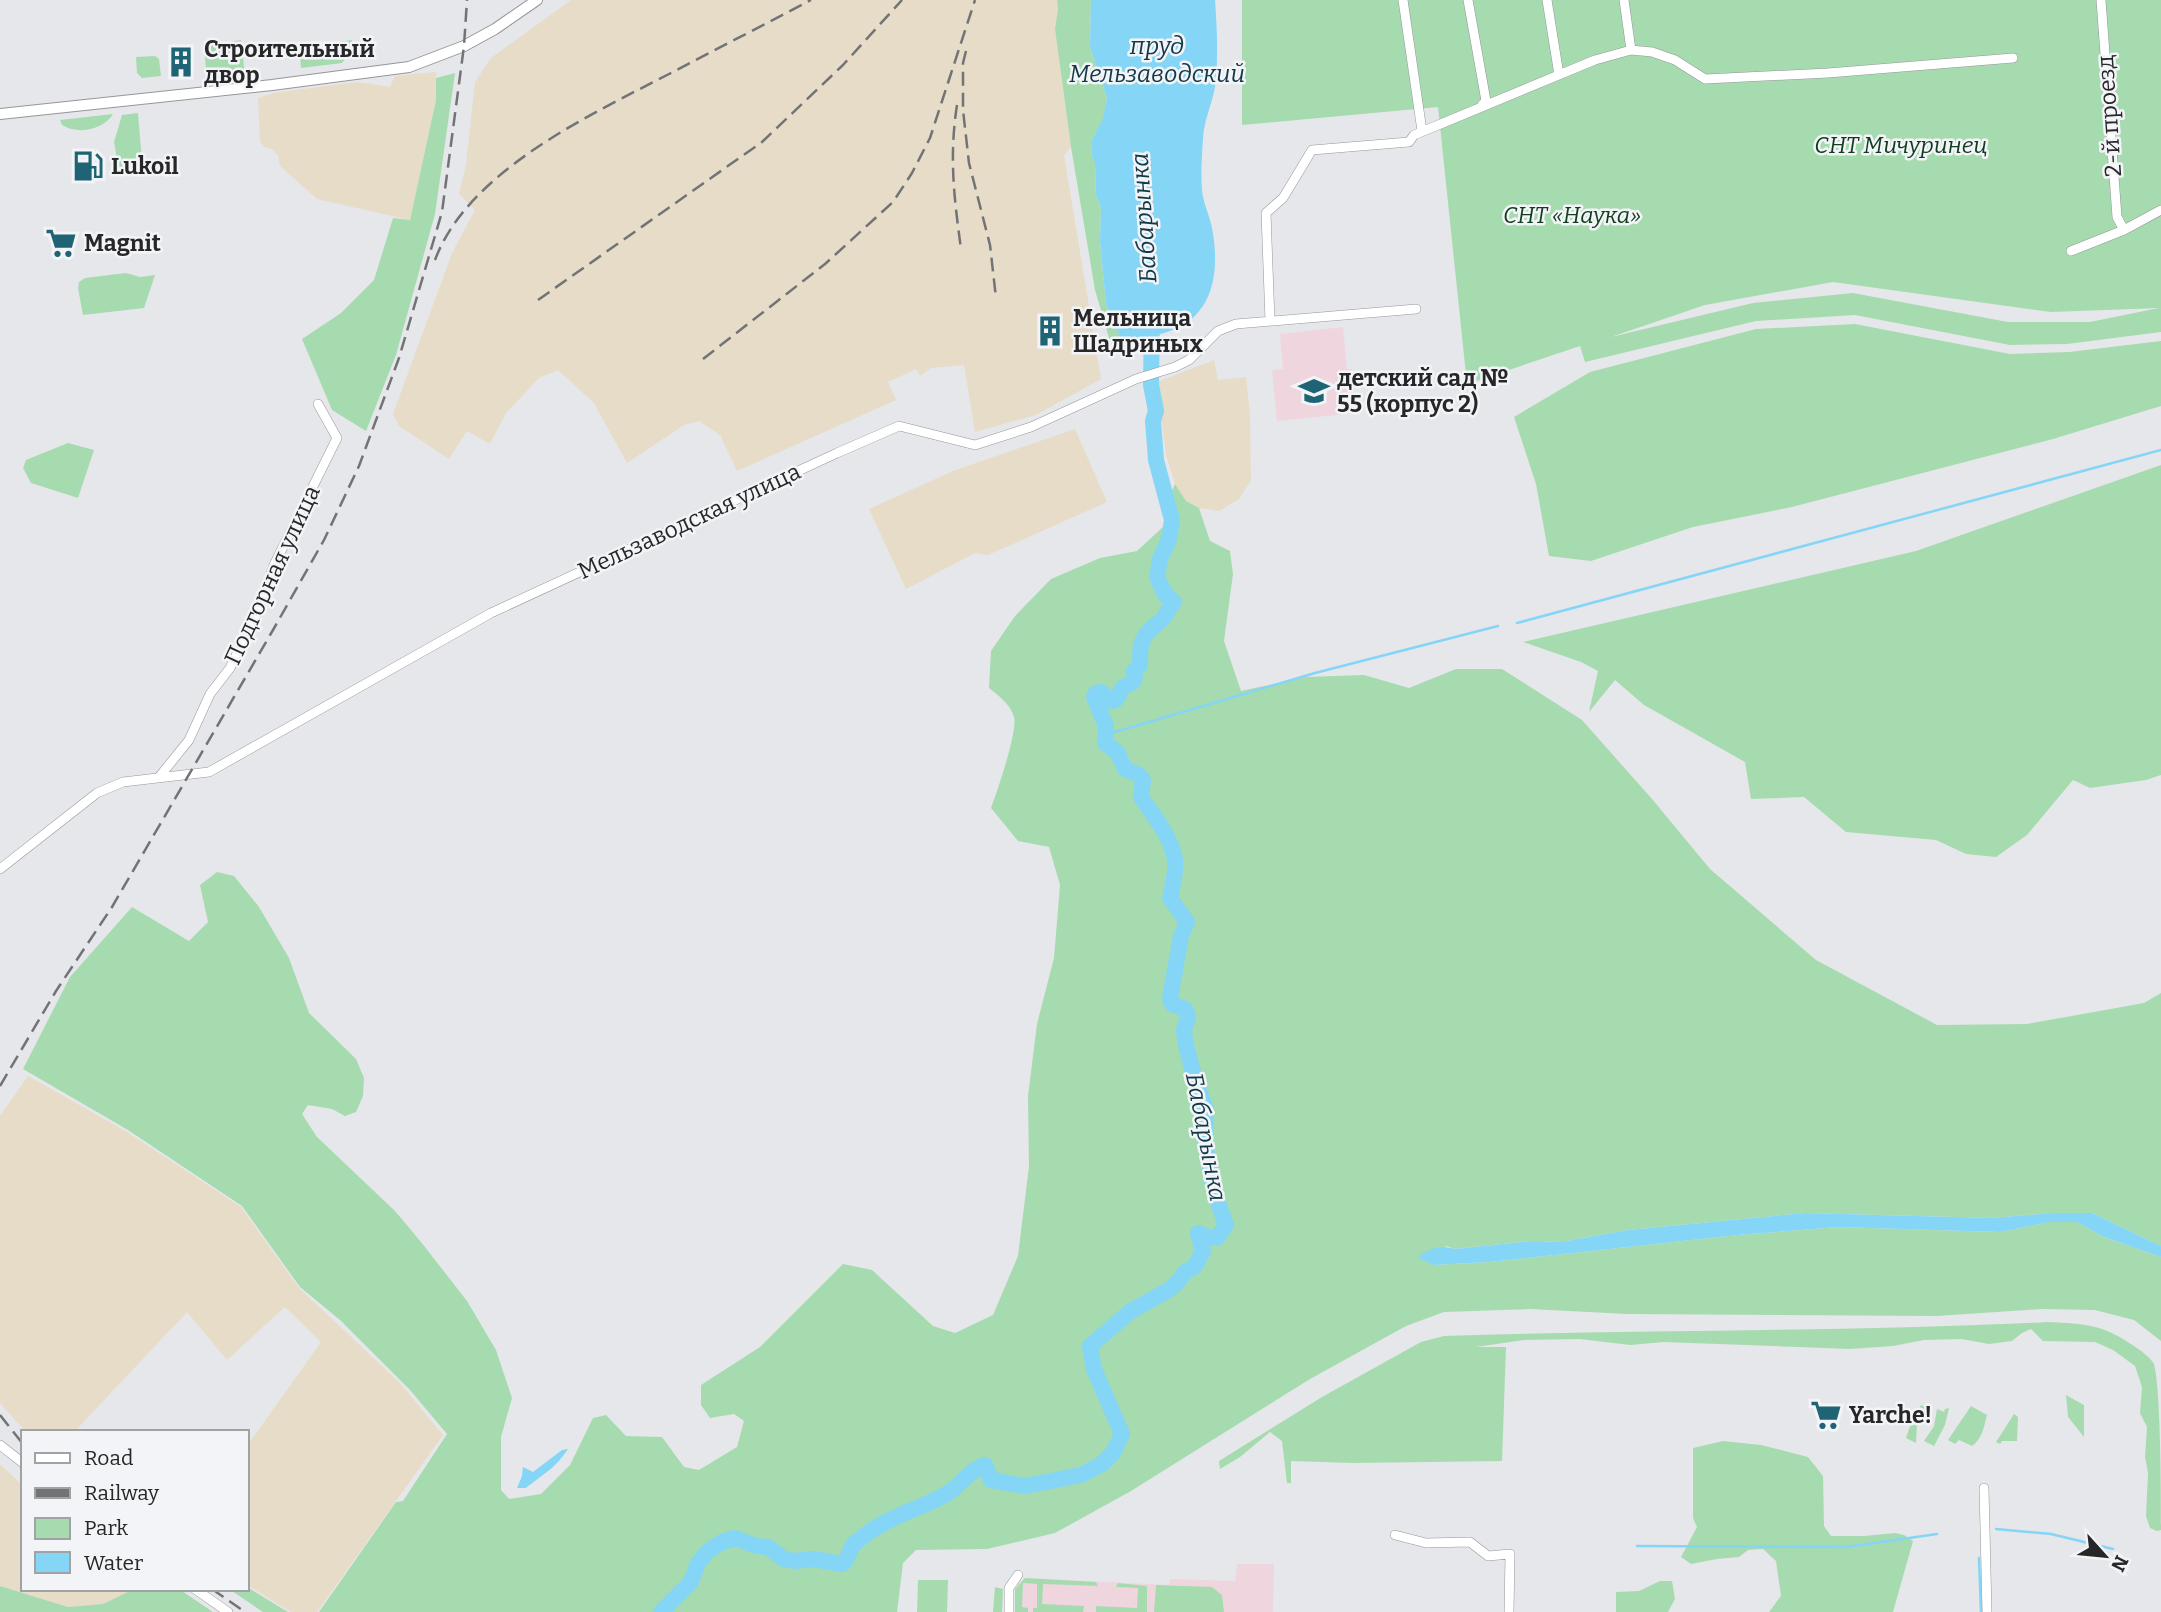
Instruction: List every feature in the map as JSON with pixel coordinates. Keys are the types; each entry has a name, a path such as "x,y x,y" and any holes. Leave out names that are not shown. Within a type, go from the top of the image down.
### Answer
{"street":[{"path":"0,114 272,85 409,67 464,46 495,29 537,0"},
{"path":"1403,0 1422,131"},
{"path":"1468,0 1486,101 1482,105"},
{"path":"1547,0 1559,75"},
{"path":"1624,0 1631,50"},
{"name":"2-й проезд","path":"2101,0 2112,168 2117,217 2124,230"},
{"path":"1270,321 1266,213 1283,198 1312,150 1409,142 1414,135 1482,105 1595,60 1631,50 1652,52 1675,60 1705,79 1828,73 2013,58"},
{"path":"2071,251 2124,230 2161,210"},
{"name":"Мельзаводская улица","path":"0,869 97,793 124,782 209,772 491,612 899,426 975,445 1042,422 1136,379 1189,360 1226,327 1416,309"},
{"name":"Подгорная улица","path":"160,776 190,740 210,694 230,668 258,611 274,565 337,439 318,404"},
{"path":"0,1445 21,1462"},
{"path":"1984,1488 1987,1612"},
{"path":"1395,1535 1426,1543 1470,1542 1488,1556 1510,1553 1509,1612"},
{"path":"1009,1612 1009,1588 1018,1575"},
{"path":"198,1591 228,1612"}],"shaded area":[{"path":"571,0 1057,0 1055,29 1071,147 1064,155 1101,379 1036,415 975,432 964,365 931,368 920,376 916,369 888,382 896,400 737,471 720,435 699,421 684,425 627,463 594,403 558,370 539,378 506,413 490,444 467,431 449,459 399,426 393,414 452,253 475,210 459,194 466,165 475,82 491,58"},
{"path":"436,72 436,100 410,220 317,199 280,166 278,155 272,149 264,147 260,141 258,98 273,93 357,82 390,87 395,76"},
{"path":"1343,327 1347,369 1352,369 1356,413 1277,421 1272,370 1283,369 1280,334"},
{"path":"1214,360 1218,380 1246,377 1250,415 1251,480 1239,499 1219,511 1199,508 1186,501 1175,484 1166,455 1157,382"},
{"path":"1075,429 1107,502 988,555 975,553 906,589 869,509 953,471"},
{"path":"28,1076 127,1132 241,1207 299,1288 400,1383 443,1435 317,1612 291,1612 248,1586 248,1445 321,1342 285,1307 227,1360 187,1312 76,1430 24,1430 0,1403 0,1116"},
{"path":"0,1464 21,1484 21,1591 130,1591 103,1604 68,1607 0,1586"},
{"path":"1237,1564 1274,1564 1273,1612 1015,1612 1015,1589 1025,1578 1169,1585 1170,1579 1235,1581"}],"green space":[{"path":"1057,0 1091,0 1090,47 1107,98 1104,118 1091,142 1095,162 1096,195 1101,208 1100,241 1106,304 1121,340 1132,345 1126,351 1115,351 1095,290 1055,29"},
{"path":"1242,0 2161,0 2161,332 2067,344 2010,345 1855,315 1756,321 1585,362 1580,346 1467,384 1438,107 1242,125","holes":["1833,282 2051,312 2159,308 2090,322 2008,322 1853,293 1753,303 1611,337 1705,305"]},
{"path":"241,40 245,75 207,81 204,46"},
{"path":"352,40 353,48 342,63 301,68 300,54 319,52 320,49 336,47 336,42"},
{"path":"155,56 159,59 161,76 142,78 137,73 136,57"},
{"path":"455,73 435,214 396,355 366,431 332,410 302,339 341,313 374,280 393,218 410,220 436,100 436,78"},
{"path":"138,113 142,161 130,176 128,168 119,170 114,142 122,115"},
{"path":"113,114 103,124 83,130 68,128 62,125 60,120"},
{"path":"126,273 140,277 155,275 144,308 83,315 79,282 85,278"},
{"path":"1855,324 2010,354 2069,352 2161,341 2161,406 2053,439 1792,507 1693,527 1591,561 1549,556 1536,484 1514,417 1590,372 1756,329"},
{"path":"68,443 94,450 78,498 31,483 23,468 26,460"},
{"path":"2161,465 2161,775 2146,780 2090,788 2073,780 2027,835 1996,857 1966,854 1936,840 1846,832 1804,797 1751,799 1745,762 1644,705 1615,680 1589,712 1598,671 1581,662 1523,642 1916,551"},
{"path":"1175,484 1186,501 1199,508 1210,541 1230,551 1233,574 1224,641 1241,691 1306,677 1364,675 1409,688 1456,669 1502,669 1582,720 1710,869 1816,960 1937,1025 2027,1024 2144,1003 2161,993 2161,1246 2092,1213 1992,1218 1805,1213 1628,1230 1561,1242 1532,1241 1455,1249 1446,1246 1434,1265 1489,1262 1838,1227 2000,1232 2050,1222 2077,1222 2104,1237 2161,1257 2161,1341 2134,1320 2095,1310 2042,1309 1937,1316 1627,1314 1530,1309 1444,1312 1406,1326 1310,1379 1131,1491 1055,1533 987,1549 916,1550 903,1563 897,1612 319,1612 396,1502 403,1501 447,1434 410,1390 340,1320 300,1287 242,1206 128,1130 23,1069 70,977 132,907 189,941 208,922 200,885 217,872 234,876 259,907 289,958 309,1013 356,1059 364,1078 363,1096 356,1112 345,1116 332,1109 308,1105 302,1114 317,1137 395,1211 421,1242 467,1301 496,1350 512,1398 501,1437 501,1490 509,1499 541,1494 570,1465 593,1418 606,1415 626,1436 662,1437 684,1467 699,1470 737,1447 744,1421 734,1414 710,1418 701,1405 701,1385 760,1347 843,1264 872,1270 933,1326 955,1333 993,1315 1018,1256 1029,1166 1028,1096 1037,1024 1054,958 1060,885 1049,847 1018,841 991,808 1013,735 1014,717 1004,701 989,688 991,651 1015,616 1051,579 1100,558 1137,551 1164,526 1164,508"},
{"path":"2048,1322 2103,1329 2123,1339 2154,1364 2159,1419 2161,1530 2150,1528 2146,1516 2147,1427 2140,1413 2142,1387 2135,1366 2113,1350 2095,1342 2043,1341 2031,1329 2012,1341 1989,1344 1961,1339 1924,1340 1893,1346 1850,1349 1664,1342 1630,1345 1580,1339 1524,1340 1476,1347 1506,1347 1502,1461 1291,1461 1291,1483 1287,1483 1282,1441 1270,1432 1240,1457 1220,1469 1219,1461 1322,1397 1421,1342 1444,1336"},
{"path":"2066,1395 2084,1405 2084,1437 2068,1417"},
{"path":"1921,1405 1927,1408 1917,1425 1916,1443 1906,1438"},
{"path":"1971,1406 1987,1415 1982,1432 1972,1446 1959,1440 1955,1444 1948,1440"},
{"path":"1949,1408 1945,1425 1934,1446 1924,1441 1934,1426 1937,1409 1944,1412"},
{"path":"2014,1414 2018,1417 2017,1441 2002,1441 2000,1444 1996,1442"},
{"path":"1723,1441 1761,1445 1808,1457 1823,1476 1824,1526 1831,1536 1895,1533 1913,1541 1893,1612 1769,1612 1781,1596 1776,1561 1763,1549 1748,1550 1739,1557 1691,1564 1681,1557 1697,1527 1693,1518 1693,1448"},
{"path":"1025,1578 1096,1582 1098,1586 1043,1584 1042,1604 1084,1606 1083,1612 1033,1612 1033,1608 1037,1608 1037,1584 1023,1583 1022,1607 1028,1608 1028,1612 1015,1612 1015,1589"},
{"path":"918,1580 948,1580 947,1612 917,1612"},
{"path":"1660,1581 1672,1581 1675,1599 1668,1612 1616,1612 1616,1592 1639,1591"},
{"path":"1118,1583 1147,1586 1147,1612 1096,1612 1096,1606 1137,1608 1138,1588 1116,1587"},
{"path":"1156,1585 1212,1587 1222,1595 1224,1612 1154,1612"},
{"path":"0,1586 68,1607 103,1604 130,1591 182,1591 213,1612 0,1612"},
{"path":"995,1587 1003,1589 1002,1612 993,1612"},
{"path":"248,1588 288,1612 263,1612 232,1591 248,1591"}],"water":[{"name":"пруд Мельзаводский","path":"1091,0 1215,0 1216,80 1204,131 1201,176 1214,246 1213,279 1202,308 1191,319 1178,328 1138,343 1125,344 1121,340 1106,304 1100,241 1101,208 1096,195 1091,142 1103,118 1107,98 1090,47"},
{"path":"1805,1213 1992,1218 2092,1213 2161,1246 2161,1257 2104,1237 2077,1222 2050,1222 2000,1232 1838,1227 1489,1262 1434,1265 1418,1258 1440,1247 1455,1249 1532,1241 1561,1242 1628,1230"},
{"path":"568,1449 558,1462 526,1488 517,1488 523,1467 533,1472 562,1450"}],"waterway":[{"name":"Бабарынка","path":"661,1612 691,1582 698,1563 708,1551 722,1542 735,1538 756,1546 768,1547 784,1559 813,1559 842,1564 853,1545 868,1533 942,1497 985,1465 991,1480 1025,1486 1081,1475 1102,1464 1113,1453 1122,1434 1094,1369 1090,1346 1131,1311 1167,1291 1185,1272 1195,1266 1203,1251 1198,1233 1217,1238 1226,1225 1214,1191 1205,1142 1206,1109 1185,1041 1184,1030 1188,1017 1185,1009 1172,1004 1170,998 1181,936 1187,922 1170,898 1175,869 1173,851 1141,797 1143,780 1139,775 1125,769 1117,752 1105,743 1106,726 1094,697 1101,692 1112,701 1116,700 1123,687 1132,683 1135,678 1134,671 1140,665 1142,641 1164,618 1174,602 1165,594 1157,577 1172,520 1156,460 1153,421 1156,411 1151,385 1152,317"},
{"path":"1517,623 2161,450"},
{"path":"1105,735 1315,673 1498,626"},
{"path":"1996,1529 2051,1534 2113,1549"},
{"path":"1637,1546 1846,1547 1937,1534"},
{"path":"1979,1558 1981,1612"}],"railway":[{"path":"0,1086 56,991 112,907 273,630 324,540 359,466 399,358 442,212 464,46 467,0"},
{"path":"435,260 451,228 474,199 535,149 604,108 811,0"},
{"path":"538,300 762,142 843,65 902,0"},
{"path":"703,359 825,264 893,202 930,138 975,0"},
{"path":"966,51 963,63 963,110 969,163 990,245 996,298"},
{"path":"957,105 953,177 961,249"},
{"path":"0,1415 21,1441"},
{"path":"215,1591 245,1612"}],"place":[{"name":"Строительный двор","path":"181,62"},
{"name":"Lukoil","path":"88,166"},
{"name":"Magnit","path":"61,243"},
{"name":"Мельница Шадриных","path":"1050,331"},
{"name":"детский сад № 55 (корпус 2)","path":"1314,391"},
{"name":"Yarche!","path":"1826,1415"}],"park label":[{"name":"СНТ Мичуринец","path":"1901,145"},
{"name":"СНТ «Наука»","path":"1572,215"}]}
